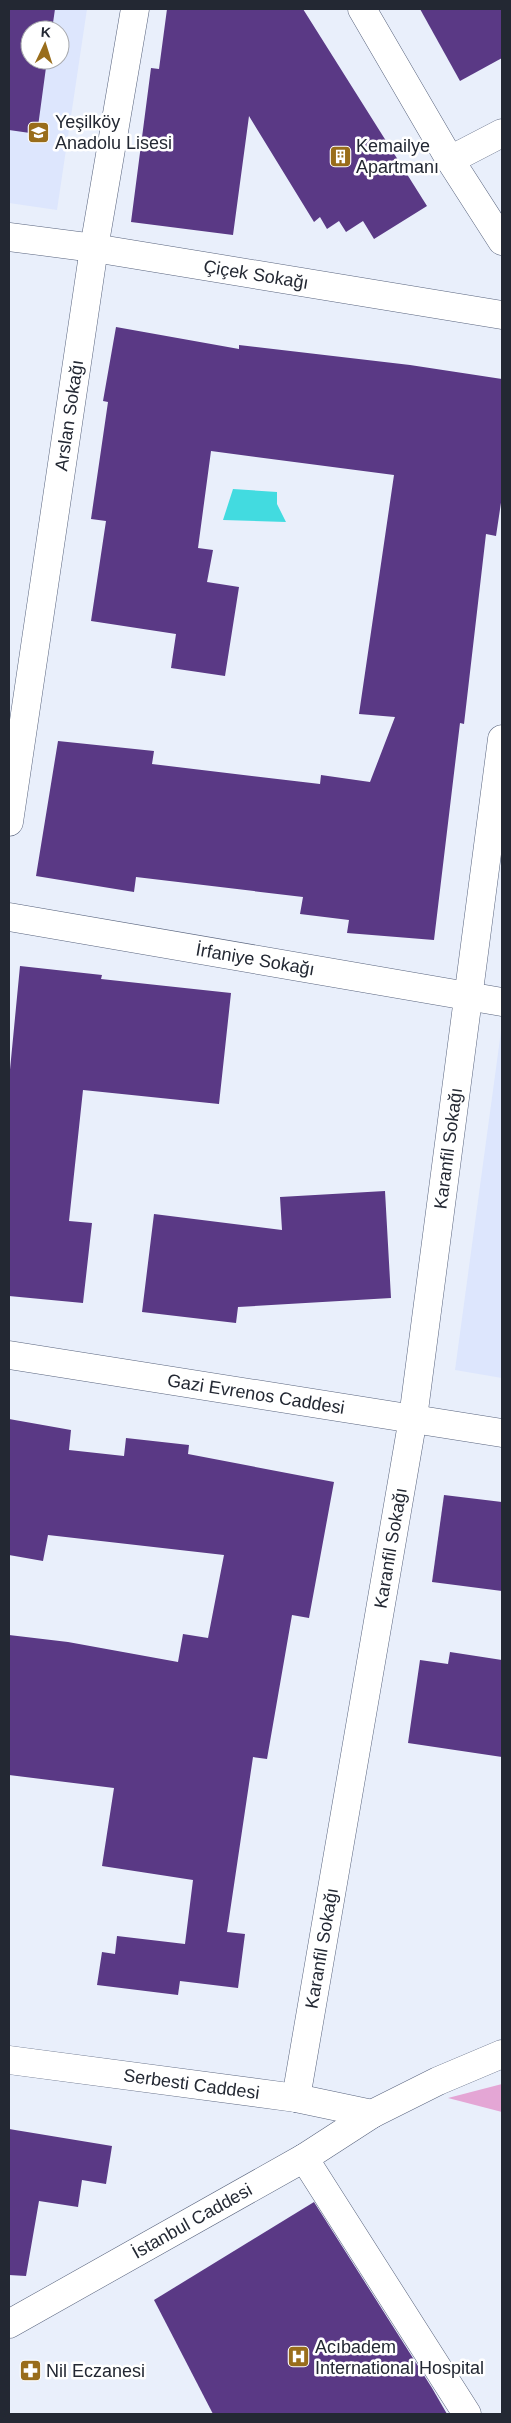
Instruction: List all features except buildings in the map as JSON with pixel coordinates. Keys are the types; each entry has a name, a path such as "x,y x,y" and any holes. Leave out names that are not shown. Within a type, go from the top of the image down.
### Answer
{"street":[{"name":"Arslan Sokağı","path":"9,822 94,248 134,9"},
{"path":"362,9 450,160 502,241"},
{"path":"450,160 502,133"},
{"name":"Çiçek Sokağı","path":"9,237 94,248 502,315"},
{"name":"Karanfil Sokağı","path":"296,2098 413,1418 502,739"},
{"name":"İrfaniye Sokağı","path":"9,917 502,1002"},
{"name":"Gazi Evrenos Caddesi","path":"9,1355 502,1433"},
{"name":"İstanbul Caddesi","path":"9,2324 304,2158 372,2114 438,2081 502,2054"},
{"name":"Serbesti Caddesi","path":"9,2060 296,2098 372,2114"},
{"path":"304,2158 467,2414"}],"shaded area":[{"name":"Yeşilköy Anadolu Lisesi","path":"9,9 87,9 57,210 9,203"},
{"path":"502,1024 502,1378 455,1370"},
{"path":"502,2084 502,2112 448,2098"}],"water":[{"path":"233,489 277,492 277,504 286,522 223,520"}],"place":[{"name":"Yeşilköy Anadolu Lisesi","path":"39,132"},
{"name":"Kemailye Apartmanı","path":"340,156"},
{"name":"Acıbadem International Hospital","path":"299,2357"},
{"name":"Nil Eczanesi","path":"30,2371"}]}
